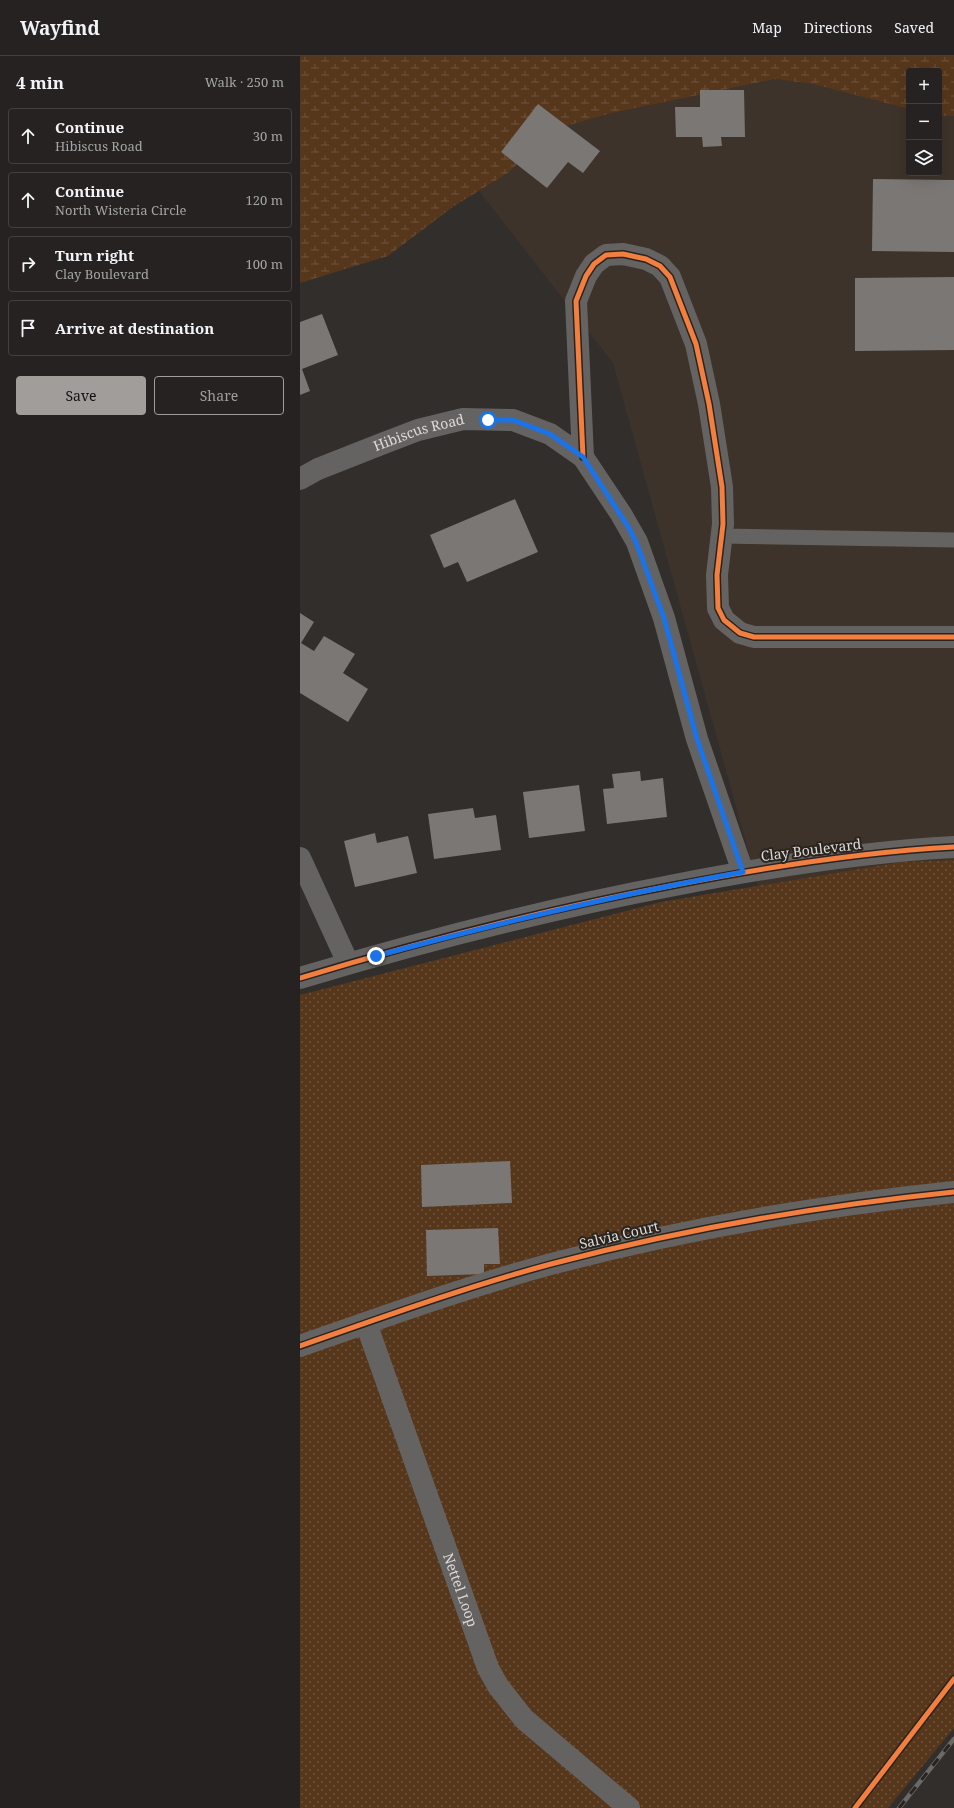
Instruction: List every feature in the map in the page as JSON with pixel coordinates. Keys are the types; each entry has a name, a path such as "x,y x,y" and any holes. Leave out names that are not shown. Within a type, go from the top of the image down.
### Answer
{"street":[{"path":"743,872 697,739 664,618 636,542 617,508 583,457 576,301 586,276 594,264 606,255 623,254 646,259 660,266 670,277 696,344 709,404 722,487 723,524 717,575 718,608 724,620 740,634 754,637 954,637"},
{"name":"Hibiscus Road","path":"300,479 318,469 418,430 463,419 513,420 550,434 583,457"},
{"name":"Clay Boulevard","path":"300,978 348,963 476,929 620,895 814,860 954,847"},
{"path":"300,858 348,963"},
{"name":"Salvia Court","path":"300,1346 469,1289 543,1267 640,1242 715,1226 798,1211 954,1192"},
{"name":"Nettel Loop","path":"366,1323 488,1668 498,1686 524,1719 629,1808"}],"lane":[{"path":"721,536 954,540"}],"shaded area":[{"path":"775,79 813,84 906,108 906,176 942,176 942,116 954,116 954,860 901,862 758,886 613,363 479,191 508,173 552,130 612,113"}],"green space":[{"path":"300,56 954,56 954,116 942,116 942,68 906,68 906,108 813,84 775,79 612,113 552,130 508,173 454,206 388,256 300,283"},
{"path":"954,860 954,1728 888,1808 300,1808 300,995 661,902 901,862"}],"building":[{"path":"700,90 744,90 745,137 721,137 722,146 703,147 702,137 676,137 675,107 700,107"},
{"path":"538,104 600,151 583,173 568,162 547,188 501,152"},
{"path":"873,179 954,180 954,252 872,251"},
{"path":"954,277 954,350 855,351 855,278"},
{"path":"322,314 338,355 302,369 310,391 300,395 300,322"},
{"path":"515,499 538,552 467,582 458,562 444,568 430,535"},
{"path":"300,613 314,622 301,643 314,651 324,636 355,654 343,673 368,689 348,722 300,693"},
{"path":"640,771 641,781 663,778 667,817 607,824 603,789 614,788 612,774"},
{"path":"579,785 585,831 529,838 523,792"},
{"path":"473,808 475,818 496,815 501,850 434,859 428,814"},
{"path":"375,833 377,843 408,836 417,873 355,887 344,841"},
{"path":"510,1161 512,1203 422,1207 421,1165"},
{"path":"498,1228 500,1264 484,1264 484,1274 427,1276 426,1230"}],"railway":[{"path":"899,1808 954,1739"}],"cycle path":[{"path":"583,457 576,301 586,276 594,264 606,255 623,254 646,259 660,266 670,277 696,344 709,404 722,487 723,524 717,575 718,608 724,620 740,633 754,637 954,637"},
{"path":"300,978 439,939 533,915 627,894 710,878 814,861 849,856 954,847"},
{"path":"300,1346 488,1282 601,1251 751,1220 852,1204 954,1192"},
{"path":"855,1808 954,1679"}],"route":[{"path":"376,956 476,929 620,895 743,872 697,739 664,618 636,542 629,528 594,471 583,457 550,434 513,420 488,420"}]}
